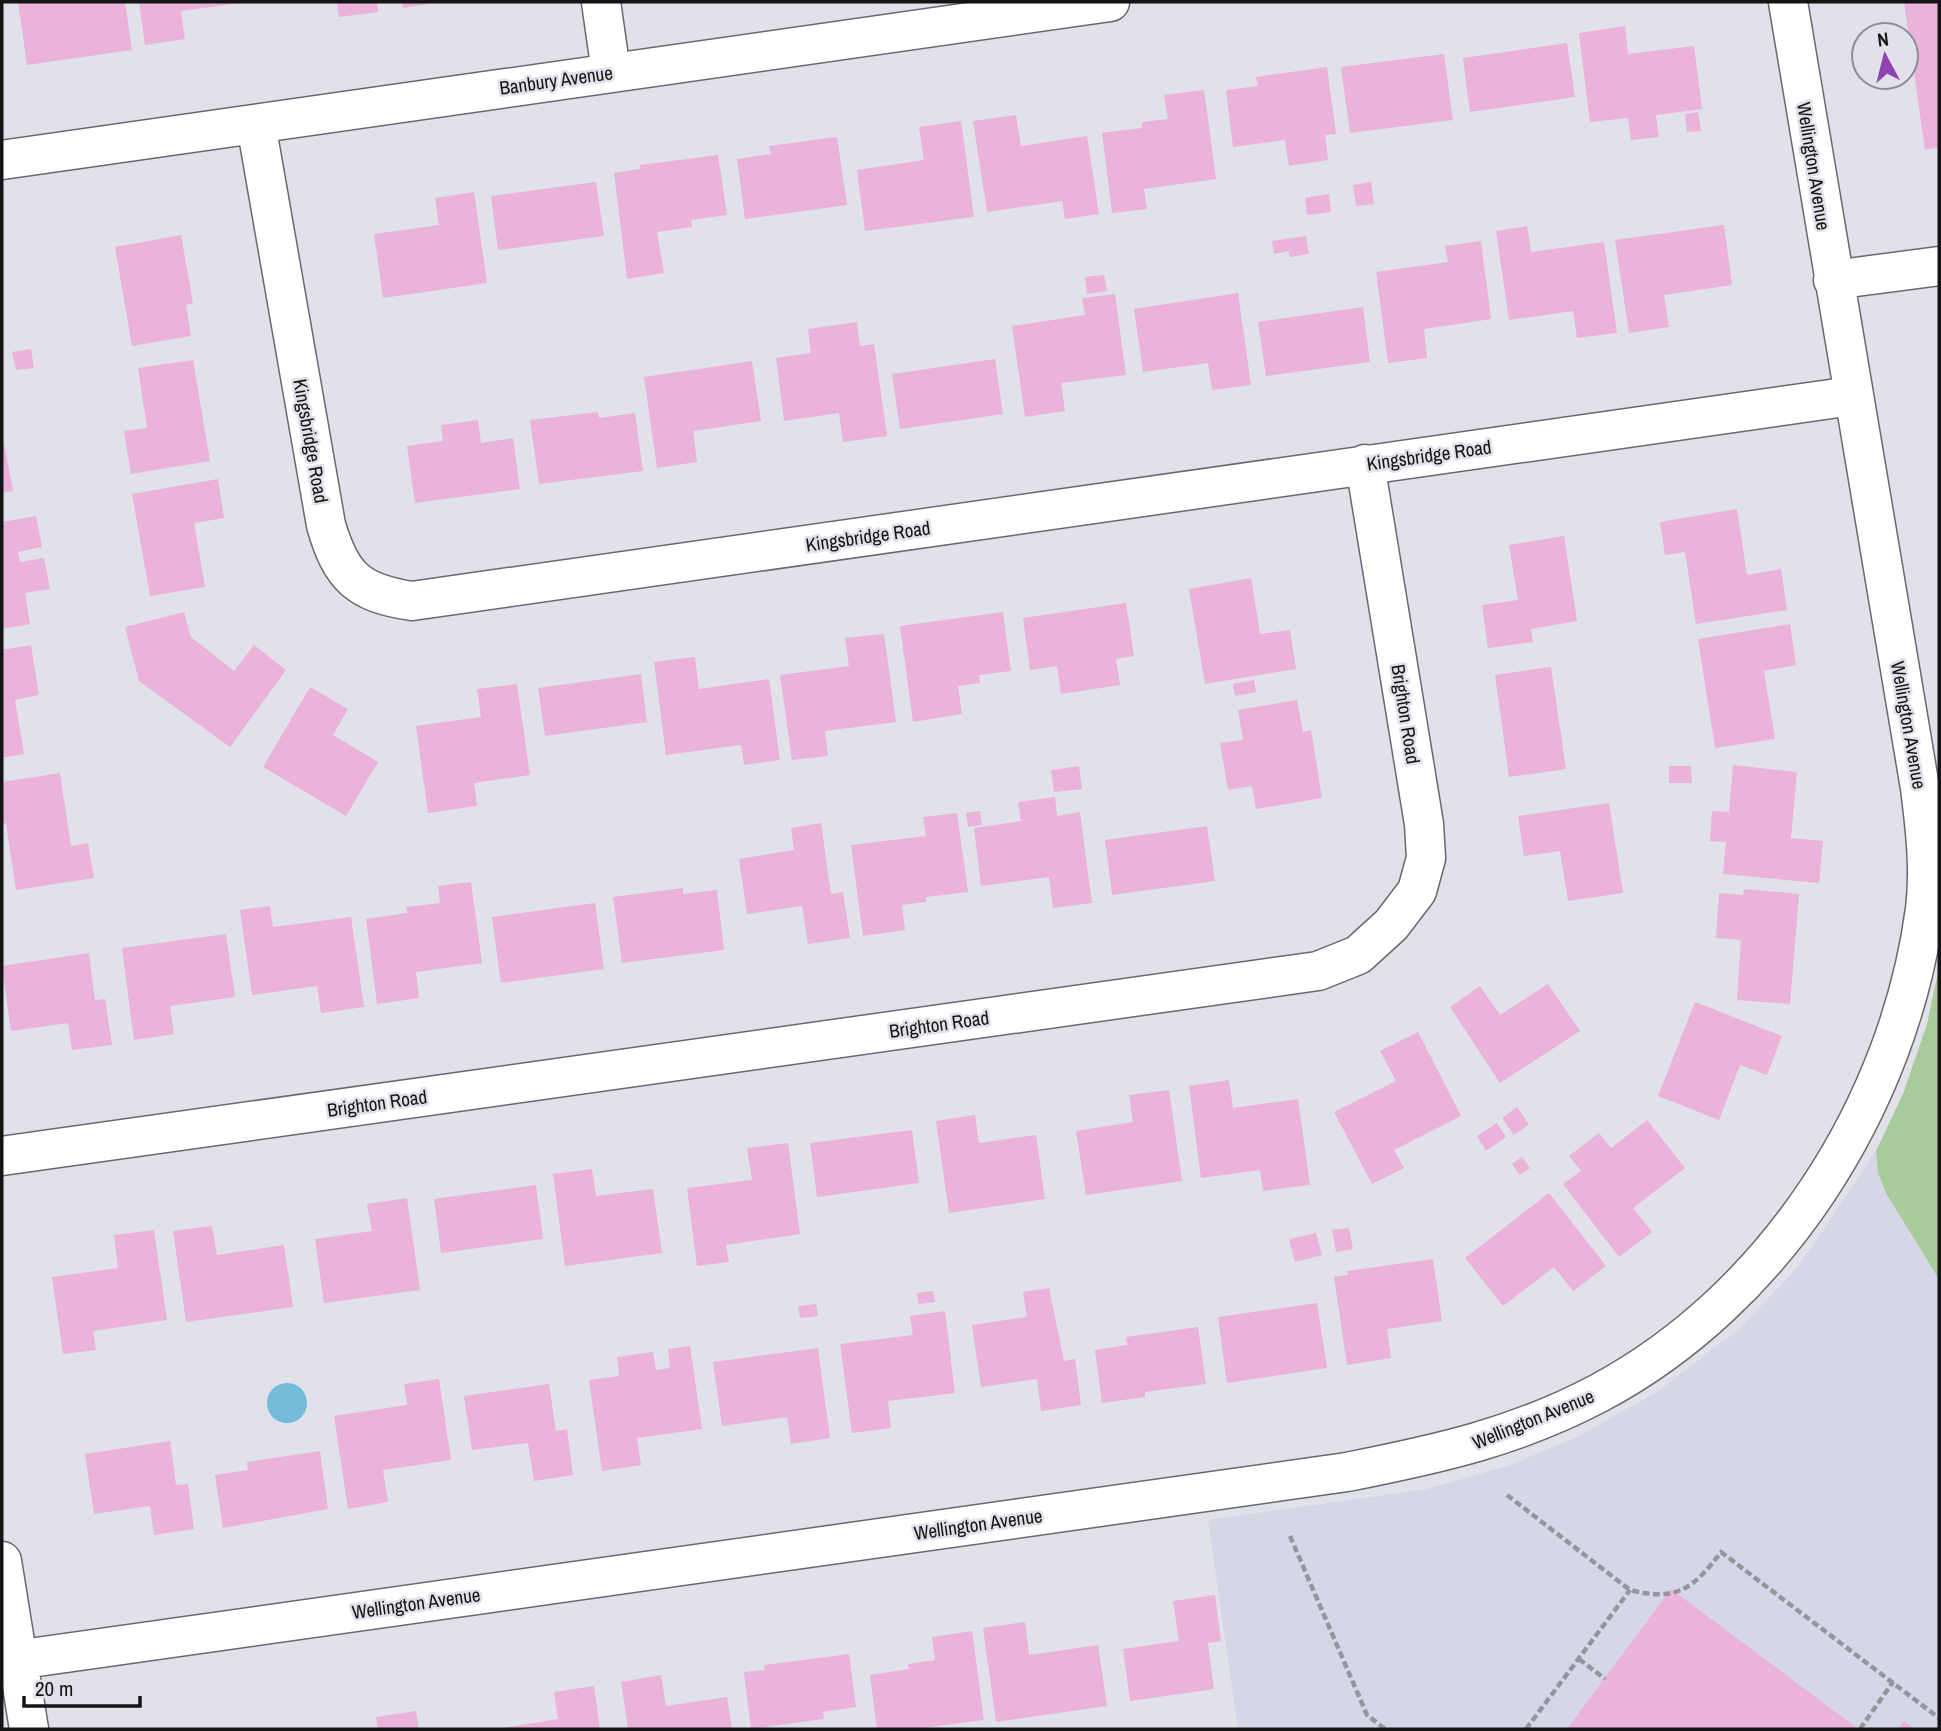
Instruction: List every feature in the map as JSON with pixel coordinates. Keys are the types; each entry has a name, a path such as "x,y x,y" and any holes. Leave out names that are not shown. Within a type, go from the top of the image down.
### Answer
{"street":[{"path":"601,2 611,72"},
{"name":"Banbury Avenue","path":"2,160 1110,2"},
{"name":"Wellington Avenue","path":"9,1661 1347,1472 1450,1452 1532,1424 1610,1386 1664,1352 1721,1306 1770,1255 1817,1193 1881,1070 1907,998 1925,908 1930,788 1852,396 1788,2"},
{"name":"Kingsbridge Road","path":"256,124 326,525 336,559 355,580 377,596 412,601 1852,396"},
{"path":"1833,280 1939,265"},
{"name":"Brighton Road","path":"2,1156 1318,971 1358,955 1391,925 1417,891 1426,858 1424,824 1365,464"},
{"path":"2,1561 9,1661 29,1729"}],"path":[{"path":"1507,1495 1630,1590 1653,1596 1685,1591 1702,1577 1721,1552 1939,1718"},
{"path":"1290,1536 1367,1715 1385,1729"},
{"path":"1526,1729 1630,1590"},
{"path":"1579,1659 1605,1679"},
{"path":"1860,1729 1892,1682"}],"shaded area":[{"path":"1876,1151 1878,1173 1887,1195 1939,1279 1939,1729 1238,1729 1208,1520 1427,1489 1508,1466 1575,1438 1657,1392 1739,1329 1798,1267"}],"green space":[{"path":"1939,968 1939,1279 1887,1195 1878,1173 1876,1151 1903,1094 1927,1024"}],"water":[{"path":"287,1383 295,1384 301,1389 306,1395 306,1411 301,1417 295,1422 287,1423 279,1422 273,1417 268,1411 267,1403 268,1395 273,1389 279,1384"}],"building":[{"path":"18,2 125,2 132,50 27,65"},
{"path":"139,2 241,3 181,11 185,39 145,45"},
{"path":"337,2 377,2 378,12 339,17"},
{"path":"402,2 434,2 434,3 403,8"},
{"path":"1904,2 1939,2 1939,147 1925,150 1917,91 1920,91 1920,21 1907,21"},
{"path":"1625,26 1628,54 1694,46 1702,109 1656,115 1659,137 1631,140 1628,118 1590,122 1579,33"},
{"path":"1567,43 1575,97 1470,112 1463,58"},
{"path":"1444,54 1453,120 1350,133 1341,67"},
{"path":"1327,67 1336,134 1325,135 1328,160 1289,166 1285,140 1233,147 1226,90 1258,86 1256,77"},
{"path":"1204,90 1216,179 1144,189 1147,209 1112,213 1102,133 1142,128 1142,122 1168,119 1164,95"},
{"path":"1698,112 1701,131 1687,132 1685,114"},
{"path":"1016,115 1021,146 1087,136 1099,214 1065,219 1062,201 987,212 973,121"},
{"path":"961,121 974,217 865,231 857,170 924,160 919,127"},
{"path":"837,137 847,205 745,219 737,159 771,154 769,146"},
{"path":"718,155 727,215 691,220 692,227 657,232 664,273 627,279 614,173 640,169 640,165"},
{"path":"596,182 604,236 498,250 491,196"},
{"path":"1371,182 1374,204 1356,206 1353,185"},
{"path":"474,192 487,283 383,298 374,234 439,225 435,198"},
{"path":"1329,194 1331,212 1307,215 1305,198"},
{"path":"1724,225 1732,285 1664,295 1669,327 1629,333 1615,240"},
{"path":"1527,226 1531,252 1604,242 1617,333 1577,338 1573,311 1509,320 1496,231"},
{"path":"181,235 193,303 186,305 191,336 132,346 115,247"},
{"path":"1306,236 1309,254 1290,257 1288,251 1274,254 1272,241"},
{"path":"1481,241 1491,319 1424,329 1427,358 1388,363 1376,272 1448,262 1445,246"},
{"path":"1104,275 1107,291 1087,294 1085,277"},
{"path":"1238,293 1251,385 1212,390 1208,363 1143,372 1134,309"},
{"path":"1115,294 1126,375 1061,383 1065,411 1025,417 1012,326 1085,315 1082,298"},
{"path":"1363,307 1370,362 1266,376 1258,322"},
{"path":"857,322 860,346 874,344 887,436 843,442 839,413 784,421 776,358 811,353 808,329"},
{"path":"31,349 34,368 16,370 12,352"},
{"path":"995,359 1003,414 900,429 892,374"},
{"path":"193,360 210,461 131,474 124,431 147,428 138,368"},
{"path":"752,361 761,421 693,431 697,462 657,468 644,377"},
{"path":"598,412 599,418 635,413 643,471 539,484 530,420"},
{"path":"478,420 481,443 513,438 520,489 415,503 407,446 443,441 441,425"},
{"path":"2,433 13,491 2,493"},
{"path":"218,479 224,518 194,523 205,587 150,596 132,494"},
{"path":"1737,509 1747,575 1781,569 1787,610 1696,624 1685,552 1665,555 1660,522"},
{"path":"36,516 42,547 18,552 20,562 44,558 50,589 25,593 30,624 2,629 2,522"},
{"path":"1564,536 1577,621 1531,629 1533,642 1488,648 1482,605 1518,600 1509,545"},
{"path":"1251,578 1260,634 1290,630 1296,669 1205,684 1189,589"},
{"path":"1126,603 1134,656 1116,659 1120,685 1061,694 1057,666 1030,670 1023,618"},
{"path":"184,612 191,637 234,671 254,645 286,670 230,747 139,681 125,627"},
{"path":"1003,612 1011,671 979,675 980,683 958,686 962,714 913,722 900,626"},
{"path":"1790,624 1796,665 1764,671 1775,739 1715,748 1698,639"},
{"path":"884,634 896,722 825,731 828,756 792,760 780,675 849,666 845,638"},
{"path":"31,645 39,695 15,700 24,754 2,758 2,650"},
{"path":"695,657 699,689 769,679 780,760 744,765 741,745 666,755 654,662"},
{"path":"1551,667 1566,769 1509,777 1495,675"},
{"path":"641,674 647,722 545,736 538,688"},
{"path":"1254,680 1256,692 1235,696 1233,684"},
{"path":"517,684 530,775 474,783 477,806 428,813 416,726 481,717 477,689"},
{"path":"310,687 348,709 333,735 378,762 346,816 263,767"},
{"path":"1297,700 1303,732 1311,730 1322,798 1256,809 1252,786 1228,790 1220,743 1243,740 1238,710"},
{"path":"1733,765 1797,772 1791,838 1823,841 1819,883 1723,874 1726,842 1710,841 1712,811 1729,812"},
{"path":"1079,766 1082,789 1054,792 1051,770"},
{"path":"1669,766 1691,766 1692,783 1669,783"},
{"path":"60,773 71,846 88,843 94,878 16,890 6,823 2,824 2,782"},
{"path":"1055,797 1057,816 1080,812 1092,903 1053,908 1049,877 981,886 974,828 1021,821 1018,802"},
{"path":"1609,803 1623,893 1568,901 1560,851 1524,856 1518,816"},
{"path":"980,811 982,825 968,827 966,813"},
{"path":"957,813 968,892 926,897 926,902 902,905 905,930 863,936 851,845 926,836 923,817"},
{"path":"821,823 831,894 843,892 850,938 808,944 802,906 747,914 739,859 794,850 791,828"},
{"path":"1207,826 1215,881 1112,895 1105,840"},
{"path":"471,882 482,963 416,972 419,998 377,1004 366,919 407,913 406,907 440,903 438,886"},
{"path":"683,888 683,894 717,890 724,950 622,963 613,897"},
{"path":"1744,889 1799,894 1790,1004 1737,1000 1741,940 1716,938 1719,893 1743,895"},
{"path":"595,903 604,969 501,983 492,917"},
{"path":"270,906 273,927 351,917 364,1007 321,1013 317,986 252,995 240,910"},
{"path":"226,934 235,997 170,1006 174,1034 134,1040 122,948"},
{"path":"89,953 95,1000 105,999 112,1045 72,1050 68,1023 11,1031 2,966"},
{"path":"1548,984 1580,1031 1500,1083 1450,1007 1480,986 1500,1015"},
{"path":"1695,1002 1782,1036 1767,1075 1740,1065 1719,1120 1658,1096"},
{"path":"1418,1032 1461,1116 1394,1150 1404,1168 1372,1184 1334,1112 1396,1081 1380,1051"},
{"path":"1229,1080 1233,1108 1298,1099 1310,1185 1263,1191 1260,1170 1201,1178 1189,1086"},
{"path":"1169,1090 1182,1181 1086,1195 1076,1131 1133,1122 1129,1095"},
{"path":"1517,1107 1529,1124 1514,1135 1502,1118"},
{"path":"975,1115 979,1143 1036,1135 1045,1199 949,1213 936,1121"},
{"path":"1647,1120 1685,1168 1633,1208 1652,1232 1619,1257 1563,1184 1581,1171 1569,1156 1599,1133 1611,1148"},
{"path":"1497,1123 1506,1137 1486,1151 1477,1136"},
{"path":"912,1130 919,1183 817,1197 810,1143"},
{"path":"788,1143 800,1234 726,1245 729,1262 697,1266 687,1188 752,1180 747,1148"},
{"path":"1522,1157 1530,1168 1520,1175 1512,1164"},
{"path":"592,1169 596,1196 653,1189 662,1253 565,1266 553,1174"},
{"path":"536,1185 543,1239 441,1253 434,1199"},
{"path":"1549,1193 1606,1266 1573,1291 1554,1267 1503,1306 1465,1258"},
{"path":"407,1198 420,1290 324,1303 315,1239 372,1231 367,1204"},
{"path":"212,1226 217,1255 284,1245 293,1307 186,1322 173,1231"},
{"path":"1349,1228 1353,1249 1336,1252 1332,1230"},
{"path":"154,1230 167,1320 93,1331 96,1350 63,1354 52,1277 118,1268 114,1235"},
{"path":"1316,1233 1322,1255 1295,1262 1289,1239"},
{"path":"1433,1259 1442,1321 1387,1329 1391,1358 1347,1365 1334,1277 1348,1275 1347,1271"},
{"path":"1049,1288 1064,1361 1075,1359 1081,1405 1041,1411 1037,1379 981,1387 972,1325 1027,1317 1023,1292"},
{"path":"933,1291 935,1302 919,1304 917,1293"},
{"path":"1317,1303 1327,1368 1227,1383 1218,1317"},
{"path":"816,1304 818,1316 800,1318 798,1306"},
{"path":"945,1311 955,1393 888,1401 891,1428 852,1433 840,1344 913,1335 910,1316"},
{"path":"1198,1327 1206,1384 1145,1392 1145,1397 1102,1403 1095,1350 1127,1345 1126,1337"},
{"path":"690,1346 702,1429 637,1438 641,1465 602,1471 589,1380 619,1376 617,1357 653,1352 656,1370 670,1368 668,1349"},
{"path":"818,1348 830,1438 791,1444 787,1417 722,1426 713,1362"},
{"path":"439,1379 451,1460 383,1470 388,1502 348,1509 334,1416 407,1405 404,1384"},
{"path":"549,1384 556,1431 567,1429 573,1475 534,1481 528,1443 472,1450 464,1396"},
{"path":"170,1441 176,1485 188,1484 194,1529 154,1535 150,1506 94,1514 85,1454"},
{"path":"320,1451 328,1509 223,1528 215,1475 248,1470 247,1462"},
{"path":"1671,1589 1858,1729 1567,1729"},
{"path":"1215,1595 1221,1641 1208,1643 1214,1689 1130,1701 1123,1649 1179,1641 1173,1601"},
{"path":"1025,1622 1029,1655 1098,1645 1107,1706 996,1722 983,1628"},
{"path":"972,1631 984,1720 915,1729 877,1729 870,1675 909,1669 908,1664 935,1660 932,1637"},
{"path":"849,1654 856,1707 823,1712 824,1719 751,1729 744,1672 765,1670 764,1665"},
{"path":"661,1675 666,1706 727,1697 732,1729 628,1729 621,1682"},
{"path":"594,1686 600,1729 498,1729 558,1719 554,1692"},
{"path":"416,1711 419,1729 378,1729 376,1717"},
{"path":"1904,1721 1914,1729 1898,1729"}]}
